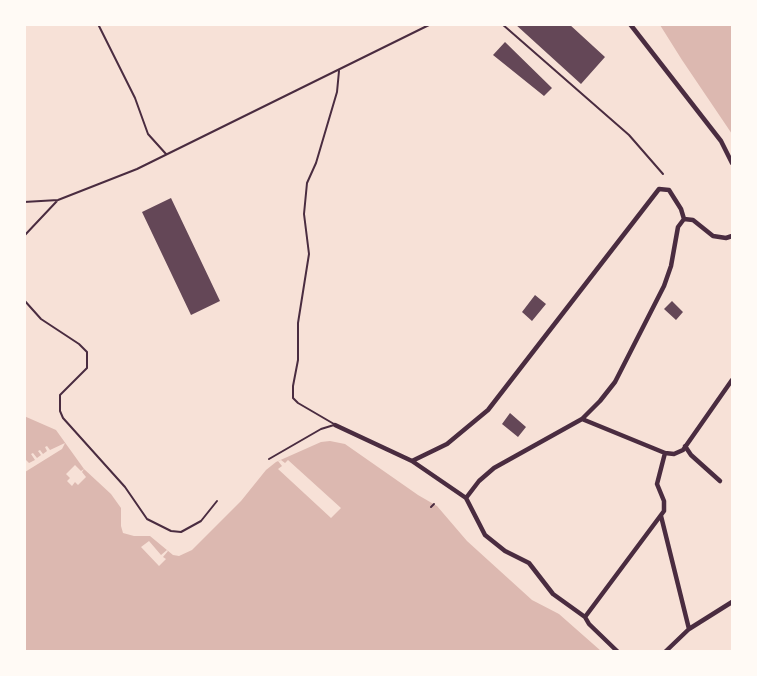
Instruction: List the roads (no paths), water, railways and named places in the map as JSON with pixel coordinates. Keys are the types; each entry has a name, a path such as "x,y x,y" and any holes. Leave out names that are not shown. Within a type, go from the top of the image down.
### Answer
{"street":[{"path":"630,24 721,141 733,163"},
{"path":"412,461 447,444 488,410 659,189 669,190 684,219"},
{"path":"684,219 693,220 713,236 733,236"},
{"path":"466,498 494,468 582,419 615,382 664,286 678,227 684,219"},
{"path":"582,419 665,453 679,453 733,380"},
{"path":"335,425 412,461 466,498 485,535 505,551 529,563 553,594 585,617 618,652"},
{"path":"685,446 691,455 720,481"},
{"path":"585,617 661,515 664,501 657,484 665,453"},
{"path":"661,515 689,629"},
{"path":"665,652 689,629 733,602"}],"lane":[{"path":"98,24 135,98 148,134 166,155"},
{"path":"24,202 58,200 137,169 431,24"},
{"path":"502,24 629,135 663,174"},
{"path":"335,425 298,403 293,398 293,386 298,360 298,323 309,254 304,214 307,183 316,163 337,92 339,70"},
{"path":"24,236 58,200"},
{"path":"24,300 41,319 79,344 86,352 87,368 60,395 60,411 63,418 125,487 147,519 171,531 181,532 201,521 217,501"},
{"path":"269,459 321,429 335,425"}]}
